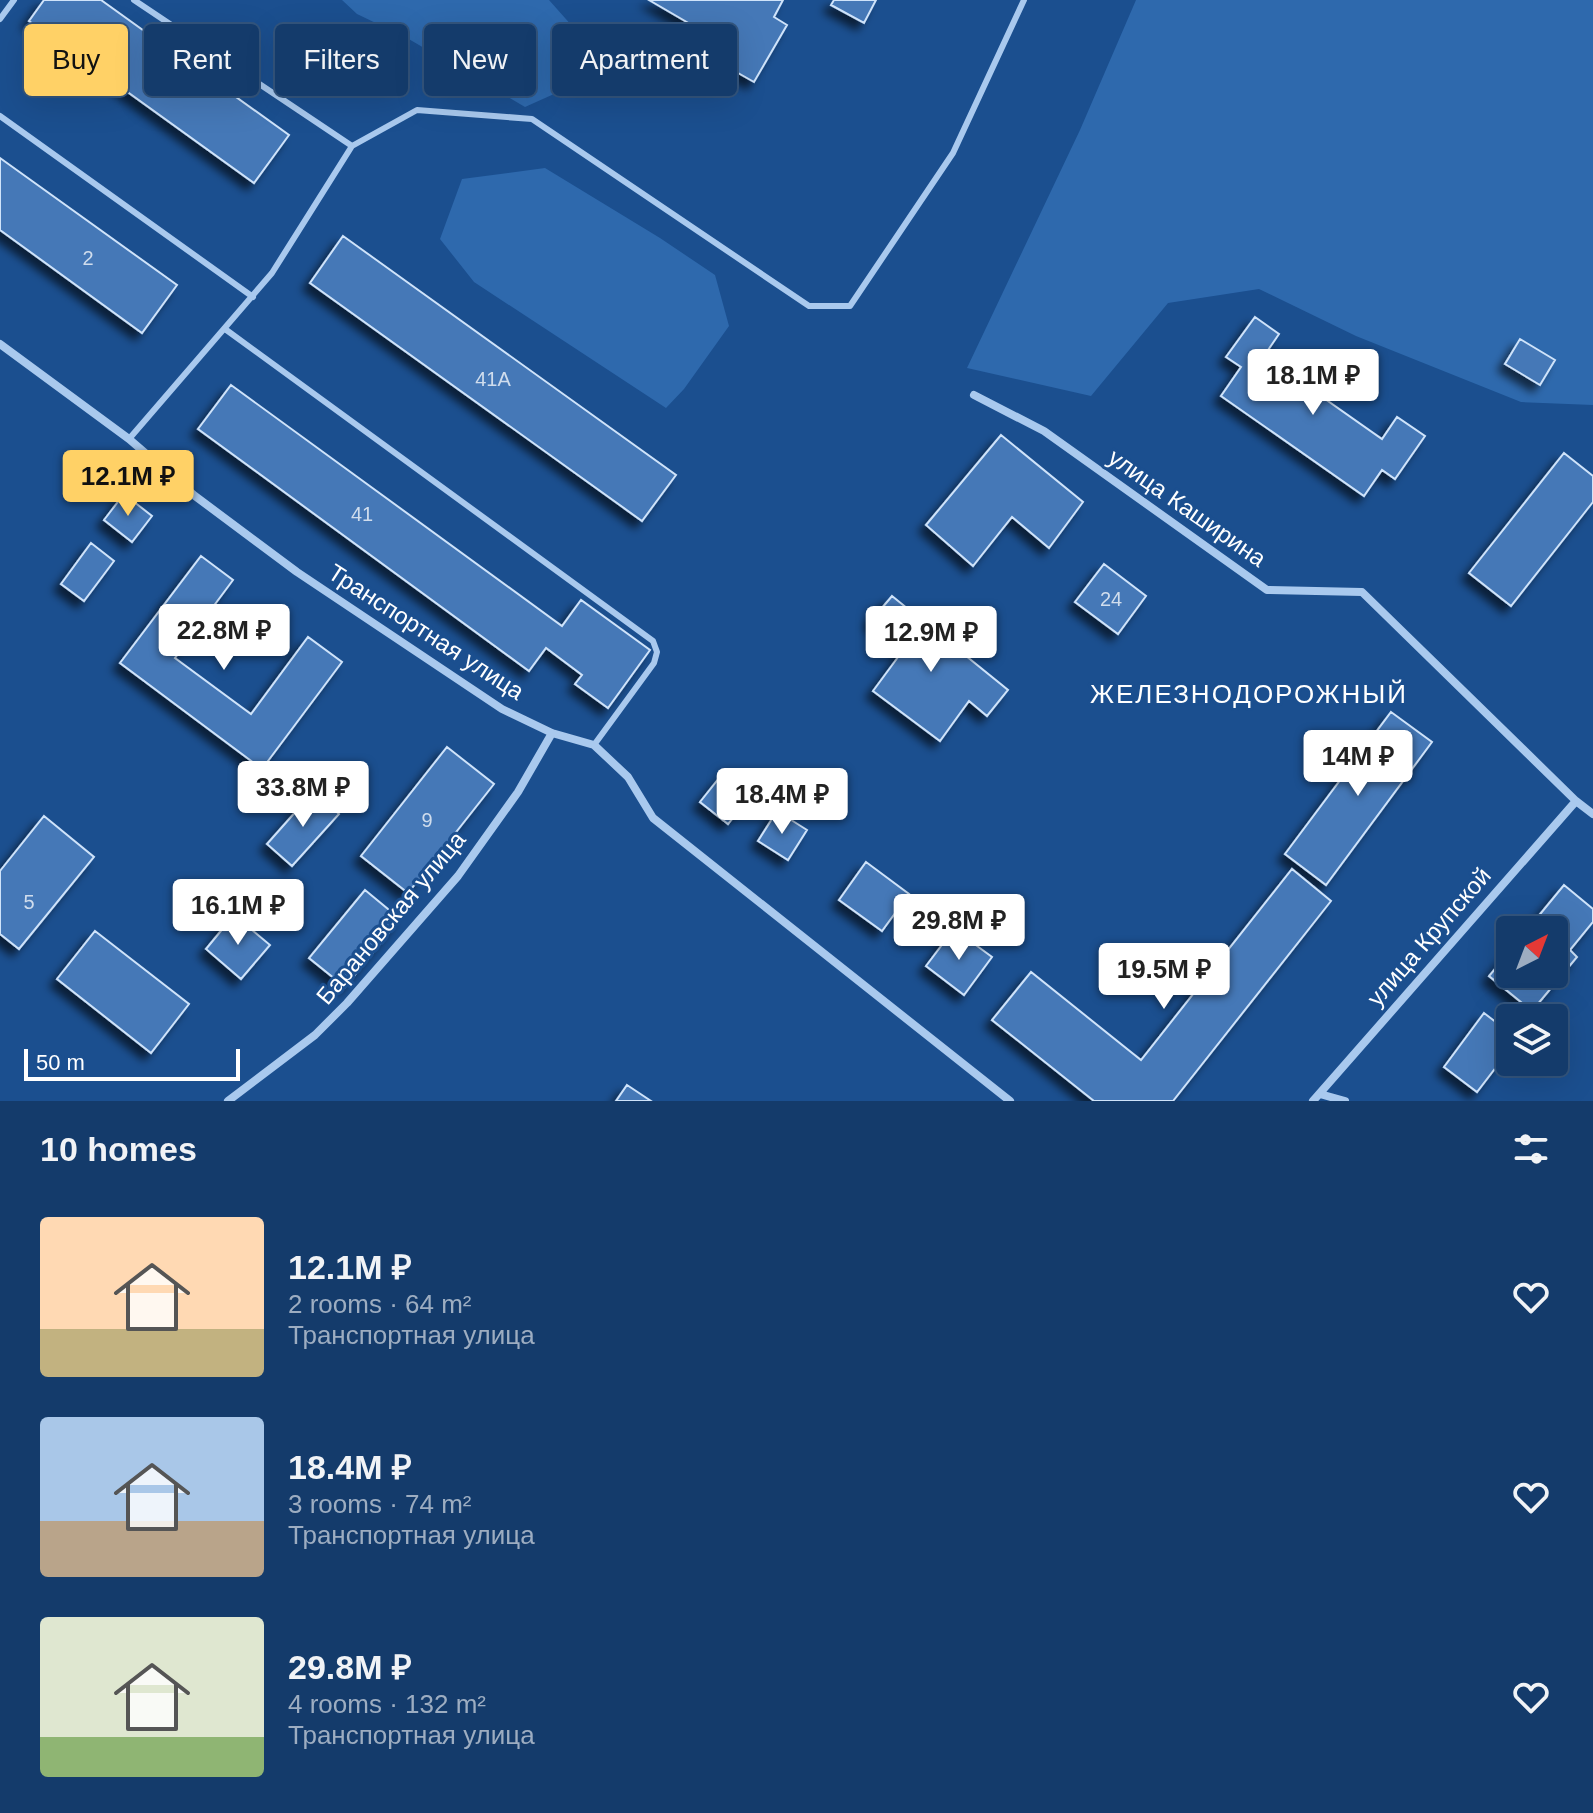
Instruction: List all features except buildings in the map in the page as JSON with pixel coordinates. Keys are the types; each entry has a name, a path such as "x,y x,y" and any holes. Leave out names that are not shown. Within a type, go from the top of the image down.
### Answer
{"street":[{"name":"Транспортная улица","path":"0,344 129,439 195,496 297,572 502,709 552,733 594,745 628,777 653,818 1010,1101"},
{"name":"улица Каширина","path":"974,395 1044,431 1267,590 1362,592 1576,801 1593,814"},
{"name":"Барановская улица","path":"228,1101 315,1035 347,1003 458,876 518,792 552,733"},
{"name":"улица Крупской","path":"1316,1098 1494,891 1576,801"},
{"path":"1316,1098 1345,1101"}],"lane":[{"path":"0,19 14,0"},
{"path":"134,0 352,146"},
{"path":"129,439 253,297 285,253 352,146 417,110 532,119 809,306 850,306 953,153 1024,0"},
{"path":"0,116 253,297"},
{"path":"225,329 653,641 657,652 654,663 594,745"}],"shaded area":[{"path":"342,0 549,0 570,24 552,24 552,95 525,107 506,96 536,96 536,24 424,24 424,48 408,39 408,24 378,24 357,14"},
{"path":"1136,0 1593,0 1593,405 1521,402 1356,336 1259,289 1168,303 1091,396 967,368 1080,130"},
{"path":"545,168 715,275 729,326 684,389 666,408 474,282 440,239 462,179"}],"district":[{"name":"ЖЕЛЕЗНОДОРОЖНЫЙ","path":"1249,694"}]}
